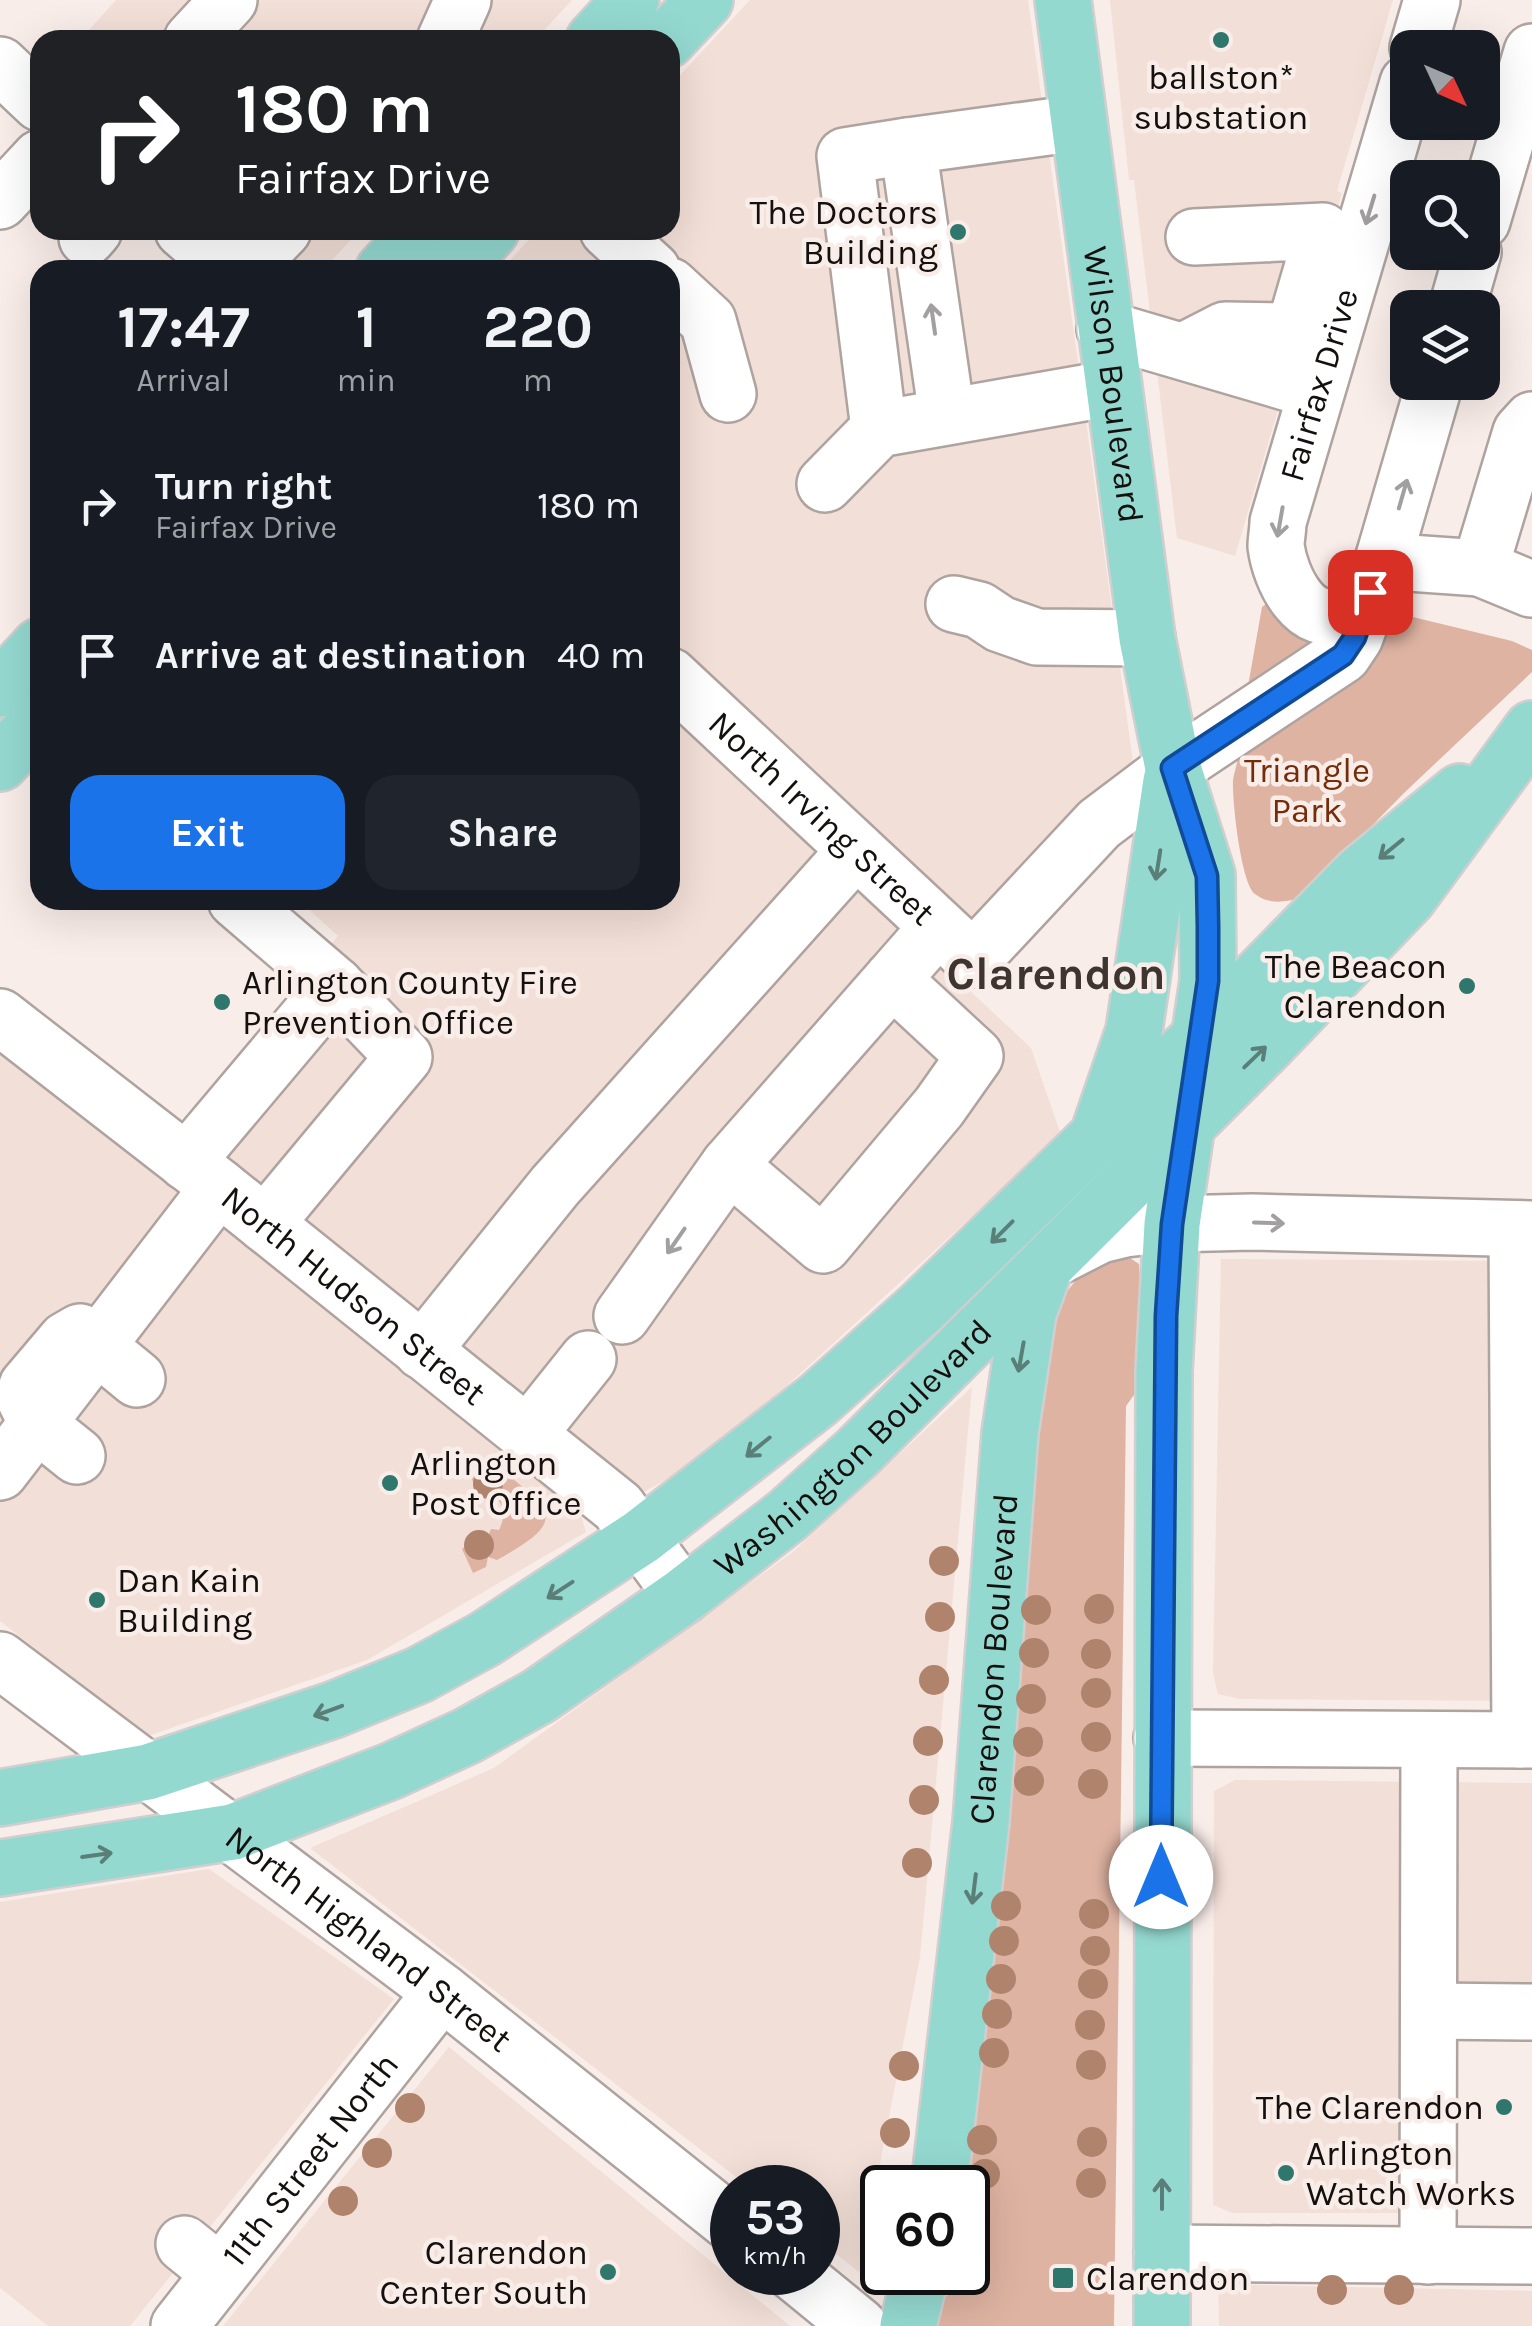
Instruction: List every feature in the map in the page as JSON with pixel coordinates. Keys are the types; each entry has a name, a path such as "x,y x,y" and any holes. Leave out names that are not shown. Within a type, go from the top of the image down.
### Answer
{"main road":[{"path":"603,30 631,0"},
{"path":"676,30 705,0"},
{"name":"Wilson Boulevard","path":"1063,0 1147,638 1172,768 1207,876 1208,981 1172,1224 1164,1370 1162,2326"},
{"path":"393,260 411,240"},
{"path":"464,260 483,240"},
{"path":"0,763 30,731"},
{"name":"Washington Boulevard","path":"0,1798 148,1772 333,1710 419,1675 485,1639 641,1536 832,1386 982,1252 1360,874 1526,735"},
{"name":"Washington Boulevard","path":"0,1868 233,1832 391,1770 467,1736 539,1696 682,1596 788,1514 858,1452 1266,1046 1408,898 1526,735"},
{"name":"Wilson Boulevard","path":"1096,1139 1134,1031 1172,768"},
{"name":"Clarendon Boulevard","path":"942,2165 981,1822 1010,1433 1028,1313 1096,1139"},
{"path":"908,2326 915,2295"}],"street":[{"path":"201,30 229,0"},
{"path":"1423,30 1432,0"},
{"path":"1500,161 1532,52"},
{"path":"0,65 30,94"},
{"path":"880,428 845,156 1078,123"},
{"name":"Fairfax Drive","path":"1377,575 1343,614 1318,616 1304,609 1284,576 1276,546 1278,522 1391,140"},
{"path":"908,146 947,416"},
{"path":"0,201 30,169"},
{"path":"1184,352 1224,330 1294,331 1323,231 1194,237"},
{"path":"195,240 218,260"},
{"path":"254,260 273,240"},
{"path":"619,240 641,260"},
{"path":"680,295 708,321 728,394"},
{"path":"1105,329 1316,391"},
{"path":"825,484 880,428 1112,388"},
{"path":"622,1316 730,1165 892,979 956,943 1172,768 1343,655 1355,637 1377,575 1430,400"},
{"path":"1480,568 1521,432 1532,420"},
{"path":"1377,575 1409,563 1480,568 1532,589"},
{"path":"954,604 978,610 1000,624 1037,637 1147,638"},
{"name":"North Irving Street","path":"680,685 956,943"},
{"path":"422,1351 556,1186 856,850"},
{"path":"248,910 335,984 404,1057 265,1224"},
{"path":"730,1165 823,1245 939,1107 975,1056 892,979"},
{"path":"39,1455 117,1363 158,1240 335,984"},
{"name":"North Hudson Street","path":"0,1017 64,1096 202,1174 618,1507 682,1596"},
{"path":"1046,1263 1100,1236 1172,1224 1252,1222 1525,1229 1526,1740 1162,1738"},
{"path":"528,1434 588,1359"},
{"name":"North Highland Street","path":"0,1660 442,1992 710,2206"},
{"path":"1428,2256 1429,1740"},
{"name":"11th Street North","path":"179,2326 202,2259 442,1992"},
{"path":"1428,2012 1532,2012"},
{"path":"1162,2253 1532,2256"},
{"path":"821,2295 859,2326"}],"shaded area":[{"path":"116,0 572,0 544,30 89,30"},
{"path":"750,0 1028,0 1133,762 972,920 680,650 680,260 510,260 529,240 680,240 680,75"},
{"path":"1110,0 1393,0 1337,191 1342,193 1235,556 1177,538 1134,180 1129,180"},
{"path":"250,240 351,240 332,260 272,260"},
{"path":"680,719 1031,1048 1061,1135 710,1456 636,1496 174,1138 338,936 310,910 680,910"},
{"path":"0,1052 576,1498 586,1532 367,1660 148,1736 0,1621"},
{"path":"1221,1259 1517,1261 1519,1701 1240,1699 1218,1694 1213,1673"},
{"path":"972,1387 920,1957 880,2165 860,2165 859,2272 840,2257 840,2165 721,2165 310,1848 494,1768 794,1551"},
{"path":"1235,1780 1532,1783 1532,2012 1429,2012 1428,2213 1232,2213 1213,2205 1214,1791"},
{"path":"209,1869 394,1999 130,2326 48,2326 0,2288 0,1902"},
{"path":"449,2047 710,2261 710,2295 752,2295 790,2326 223,2326"},
{"path":"1218,2284 1532,2291 1532,2326 1219,2326"}],"green space":[{"path":"1271,600 1328,633 1248,686 1262,607"},
{"name":"Triangle Park","path":"1388,611 1512,641 1532,650 1532,672 1404,793 1301,898 1266,900 1250,887 1238,841 1233,780 1238,757"},
{"path":"1118,1250 1139,1264 1141,1303 1139,1388 1126,1406 1114,2326 939,2326 947,2295 990,2295 990,2165 967,2165 963,2152 1030,1410 1054,1308 1087,1266"},
{"path":"487,1458 493,1464 493,1472 497,1475 503,1471 535,1498 545,1519 533,1537 497,1560 488,1557 486,1567 473,1573 462,1549 473,1534 499,1530 503,1517 497,1497 480,1494 471,1478"}],"place":[{"name":"ballston* substation","path":"1221,40"},
{"name":"The Doctors Building","path":"958,232"},
{"name":"The Beacon Clarendon","path":"1467,986"},
{"name":"Arlington County Fire Prevention Office","path":"222,1002"},
{"name":"Arlington Post Office","path":"390,1483"},
{"name":"Dan Kain Building","path":"97,1600"},
{"name":"The Clarendon","path":"1504,2107"},
{"name":"Arlington Watch Works","path":"1286,2173"},
{"name":"Clarendon Center South","path":"608,2272"},
{"name":"Clarendon","path":"1063,2278"}],"district":[{"name":"Clarendon","path":"1056,974"}],"route":[{"path":"1161,1877 1166,1316 1184,1124 1208,981 1207,876 1172,768 1343,655 1355,637 1370,592"}]}
